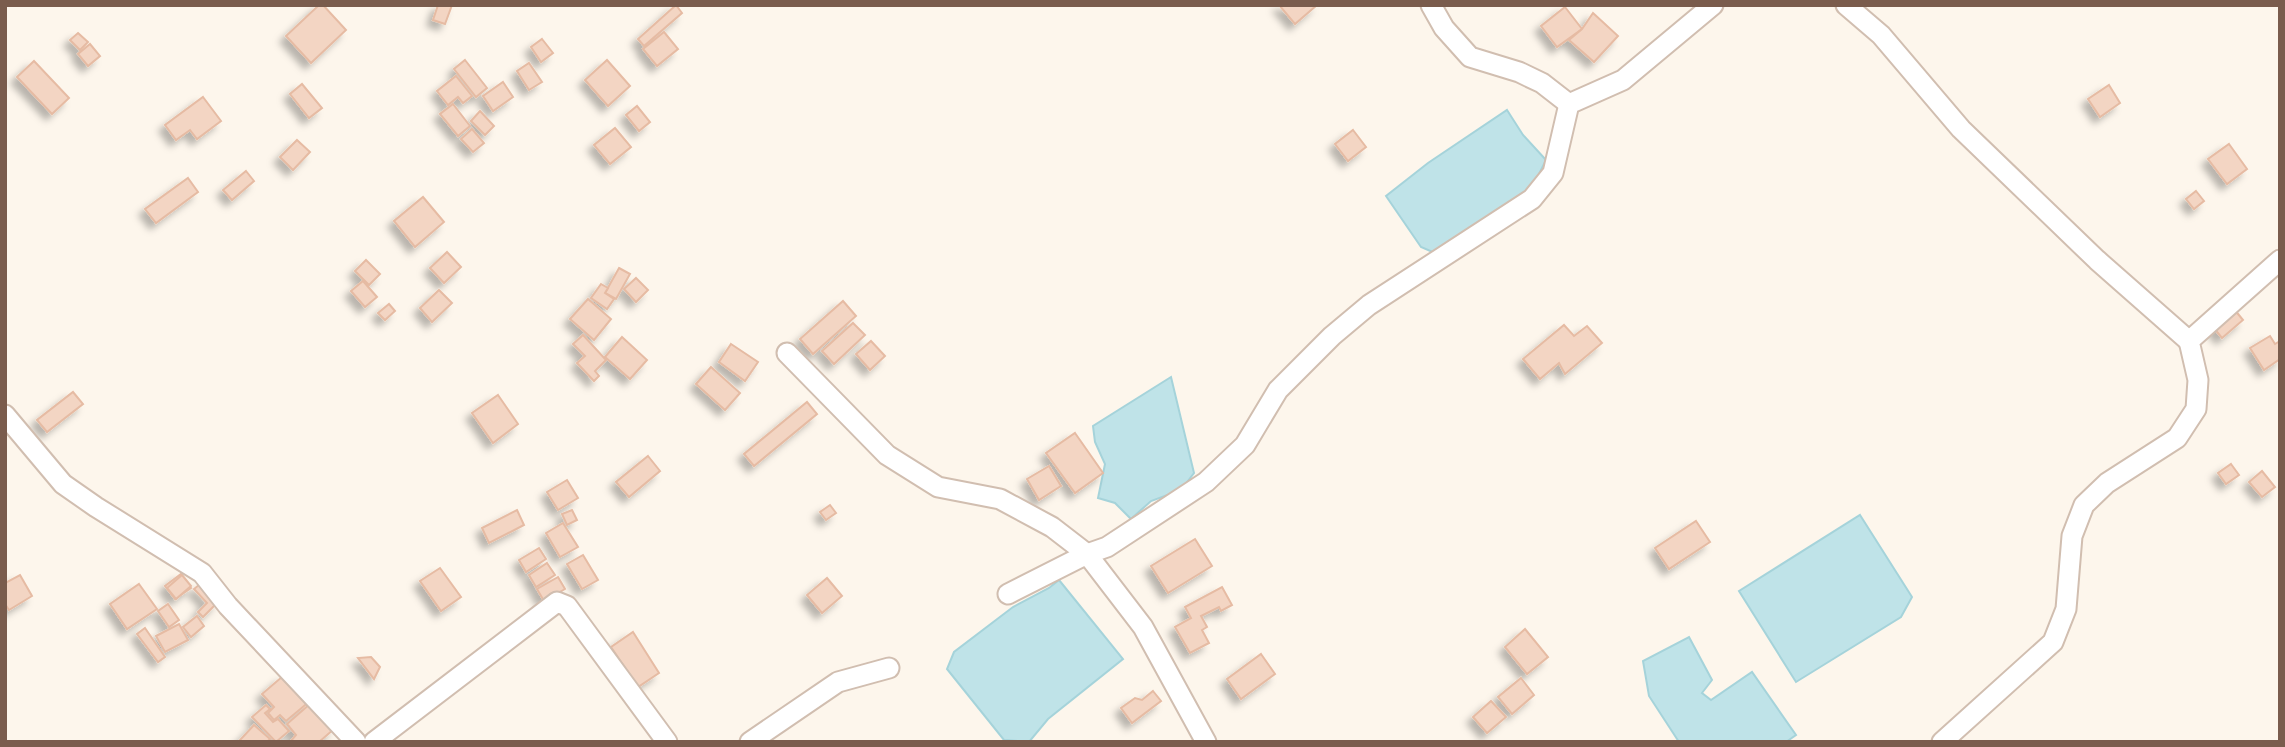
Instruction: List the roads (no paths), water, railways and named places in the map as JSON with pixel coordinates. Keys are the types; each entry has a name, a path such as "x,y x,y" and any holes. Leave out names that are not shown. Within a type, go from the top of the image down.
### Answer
{"street":[{"path":"1431,5 1444,28 1470,57 1519,72 1542,83 1569,104"},
{"path":"1569,104 1623,80 1713,5"},
{"path":"1846,5 1881,35 1961,129 2097,260 2189,341 2198,380 2196,409 2177,438 2107,482 2084,505 2072,536 2066,610 2053,642 1942,742"},
{"path":"1008,594 1087,554 1107,547 1206,482 1245,446 1278,390 1332,336 1369,305 1532,199 1553,173 1569,104"},
{"path":"2189,341 2280,260"},
{"path":"787,353 887,456 938,487 1000,499 1052,527 1087,554 1143,628 1206,742"},
{"path":"5,415 63,484 96,508 202,573 228,606 356,742"},
{"path":"374,742 557,603 567,606 667,742"},
{"path":"750,742 838,682 889,668"}],"water":[{"path":"1507,110 1523,135 1546,160 1533,186 1435,253 1421,247 1386,196 1428,163"},
{"path":"1171,377 1194,473 1181,490 1151,501 1131,519 1115,503 1098,498 1105,464 1095,442 1093,426"},
{"path":"1860,515 1912,597 1901,617 1796,682 1739,591"},
{"path":"1059,580 1123,659 1048,719 1029,742 1004,740 947,669 954,652 1013,607"},
{"path":"1689,637 1712,680 1702,693 1711,700 1752,672 1796,735 1786,742 1679,742 1649,696 1643,661"}]}
